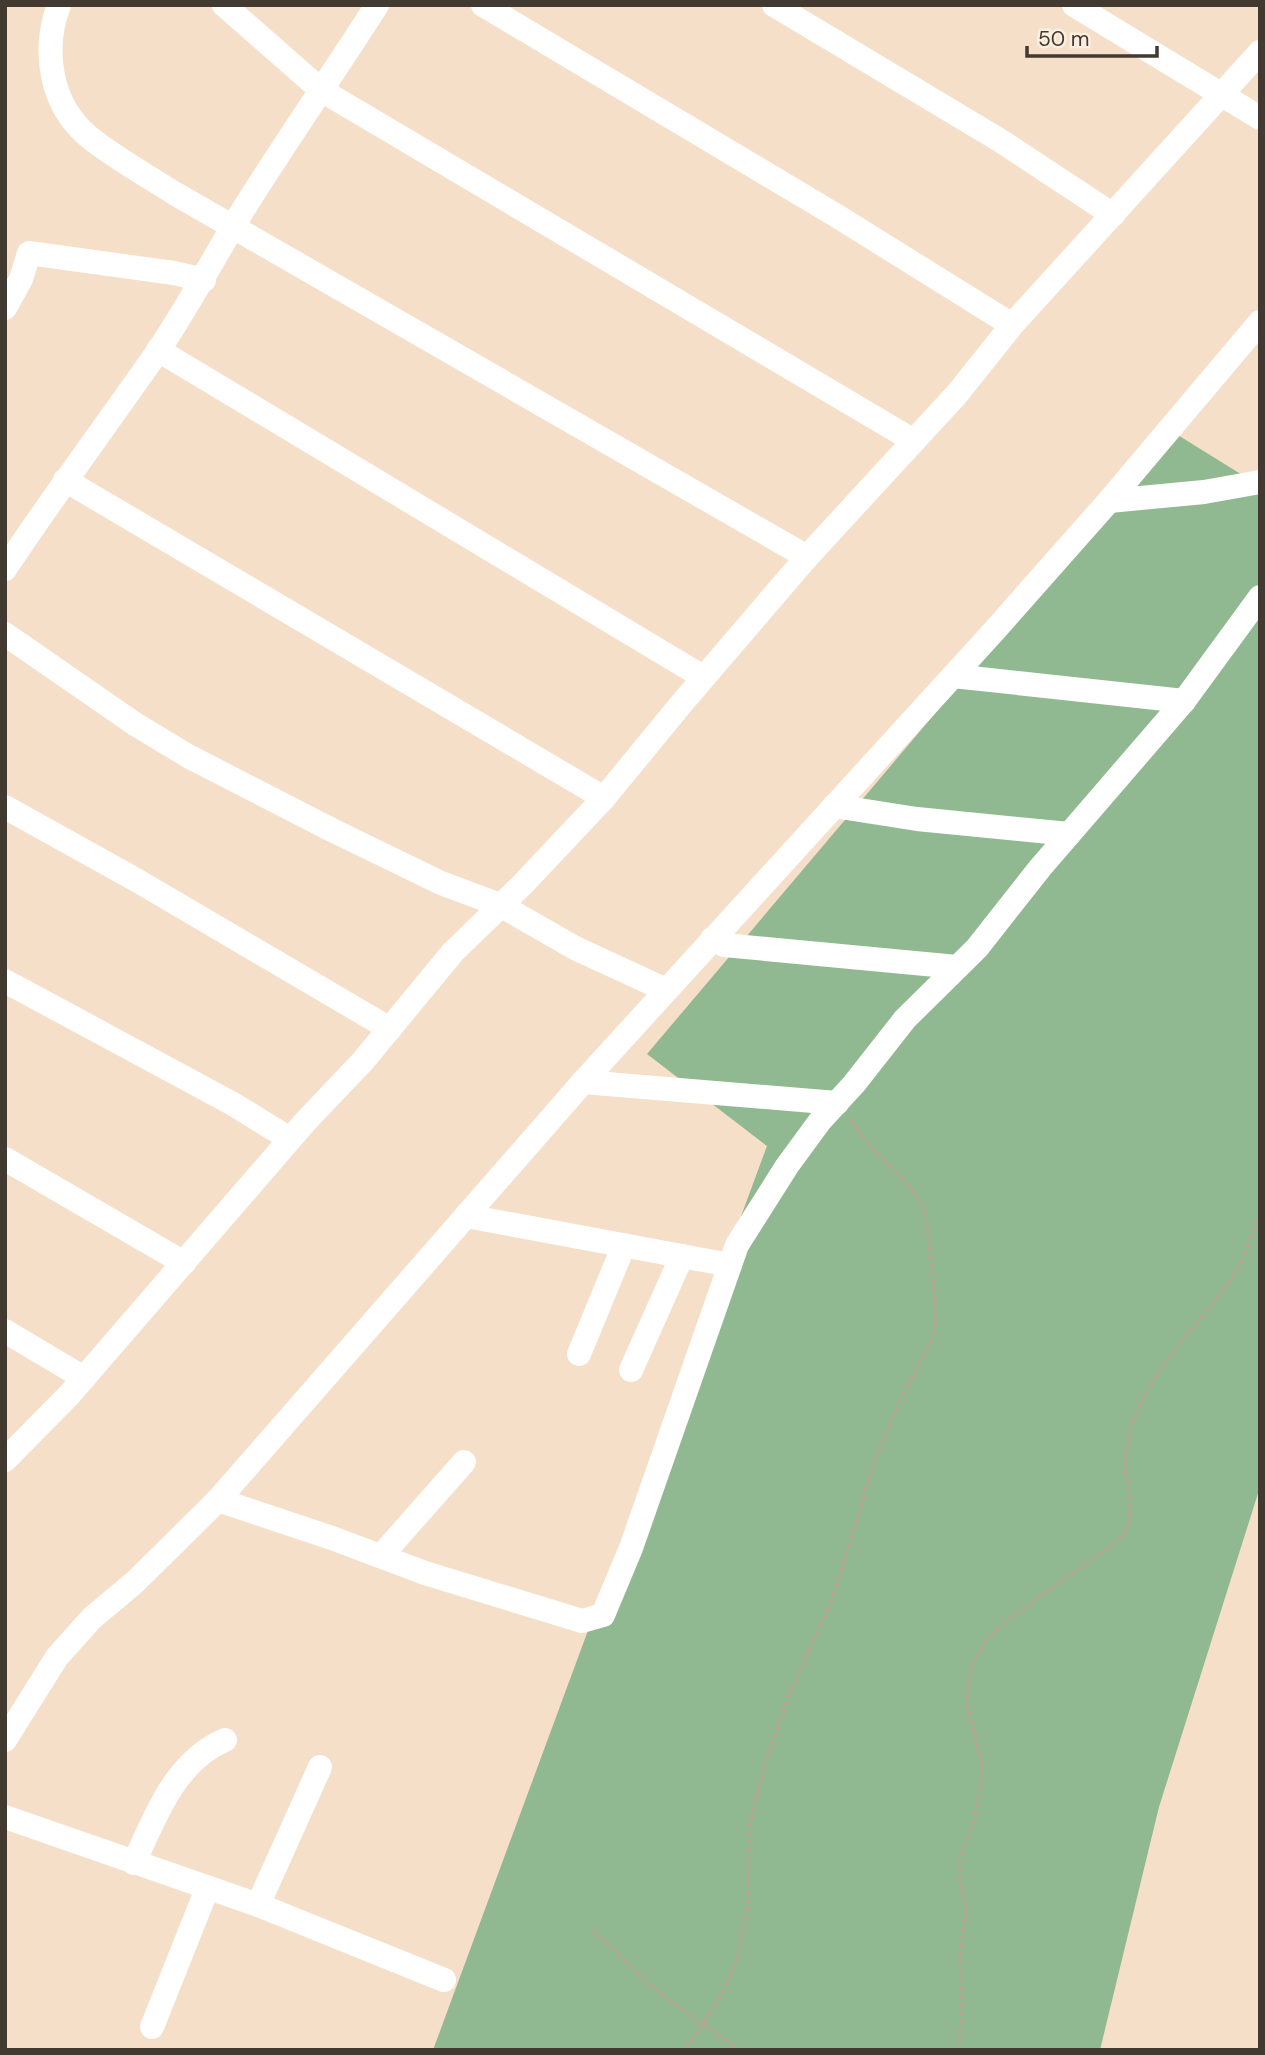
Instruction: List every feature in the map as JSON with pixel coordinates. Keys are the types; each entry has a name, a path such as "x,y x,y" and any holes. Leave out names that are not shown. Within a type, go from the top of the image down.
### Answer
{"street":[{"path":"60,5 51,36 51,68 60,99 89,137 174,193 807,557"},
{"path":"224,5 321,90 914,440"},
{"path":"5,569 158,350 204,280 233,226 377,5"},
{"path":"482,5 837,216 1012,325"},
{"path":"774,5 1001,141 1113,215"},
{"path":"1074,5 1260,118"},
{"path":"5,1460 41,1426 84,1378 470,934 604,798 807,557 957,394 1012,325 1260,52"},
{"path":"5,308 21,279 29,253 204,280"},
{"path":"5,1740 57,1657 92,1618 135,1582 218,1500 583,1082 1110,501 1260,322"},
{"path":"158,350 704,677"},
{"path":"65,480 604,798"},
{"path":"1110,501 1204,492 1260,482"},
{"path":"218,1500 425,1573 582,1621 603,1615 631,1548 737,1245 787,1166 905,1018 977,948 1069,834 1184,701 1260,597"},
{"path":"5,634 135,724 188,756 441,883 500,905 575,948 666,990"},
{"path":"953,676 1184,701"},
{"path":"834,806 917,819 1069,834"},
{"path":"5,807 138,881 390,1029"},
{"path":"712,939 724,945 957,967"},
{"path":"5,981 233,1104 290,1139"},
{"path":"583,1082 837,1103"},
{"path":"5,1159 184,1263"},
{"path":"466,1216 730,1265"},
{"path":"579,1354 624,1245"},
{"path":"631,1370 682,1256"},
{"path":"5,1331 84,1378"},
{"path":"382,1556 464,1462"},
{"path":"134,1863 160,1807 177,1779 212,1746 225,1740"},
{"path":"258,1905 320,1767"},
{"path":"5,1817 72,1838 206,1889 258,1905 444,1980"},
{"path":"152,2027 206,1889"}],"path":[{"path":"685,2050 729,1981 741,1947 748,1907 749,1829 776,1729 832,1600 886,1432 936,1326 926,1216 922,1206 913,1192 857,1132 846,1110 837,1103"},
{"path":"958,2050 962,2011 960,1955 967,1911 960,1880 960,1861 976,1815 982,1779 982,1765 967,1703 972,1666 984,1643 1003,1624 1117,1541 1127,1530 1131,1511 1125,1461 1127,1443 1137,1411 1178,1347 1237,1269 1260,1211"},
{"path":"593,1930 653,1988 739,2050"}],"green space":[{"path":"1173,432 1260,486 1260,1487 1159,1807 1100,2050 433,2050 767,1146 647,1054"}]}
